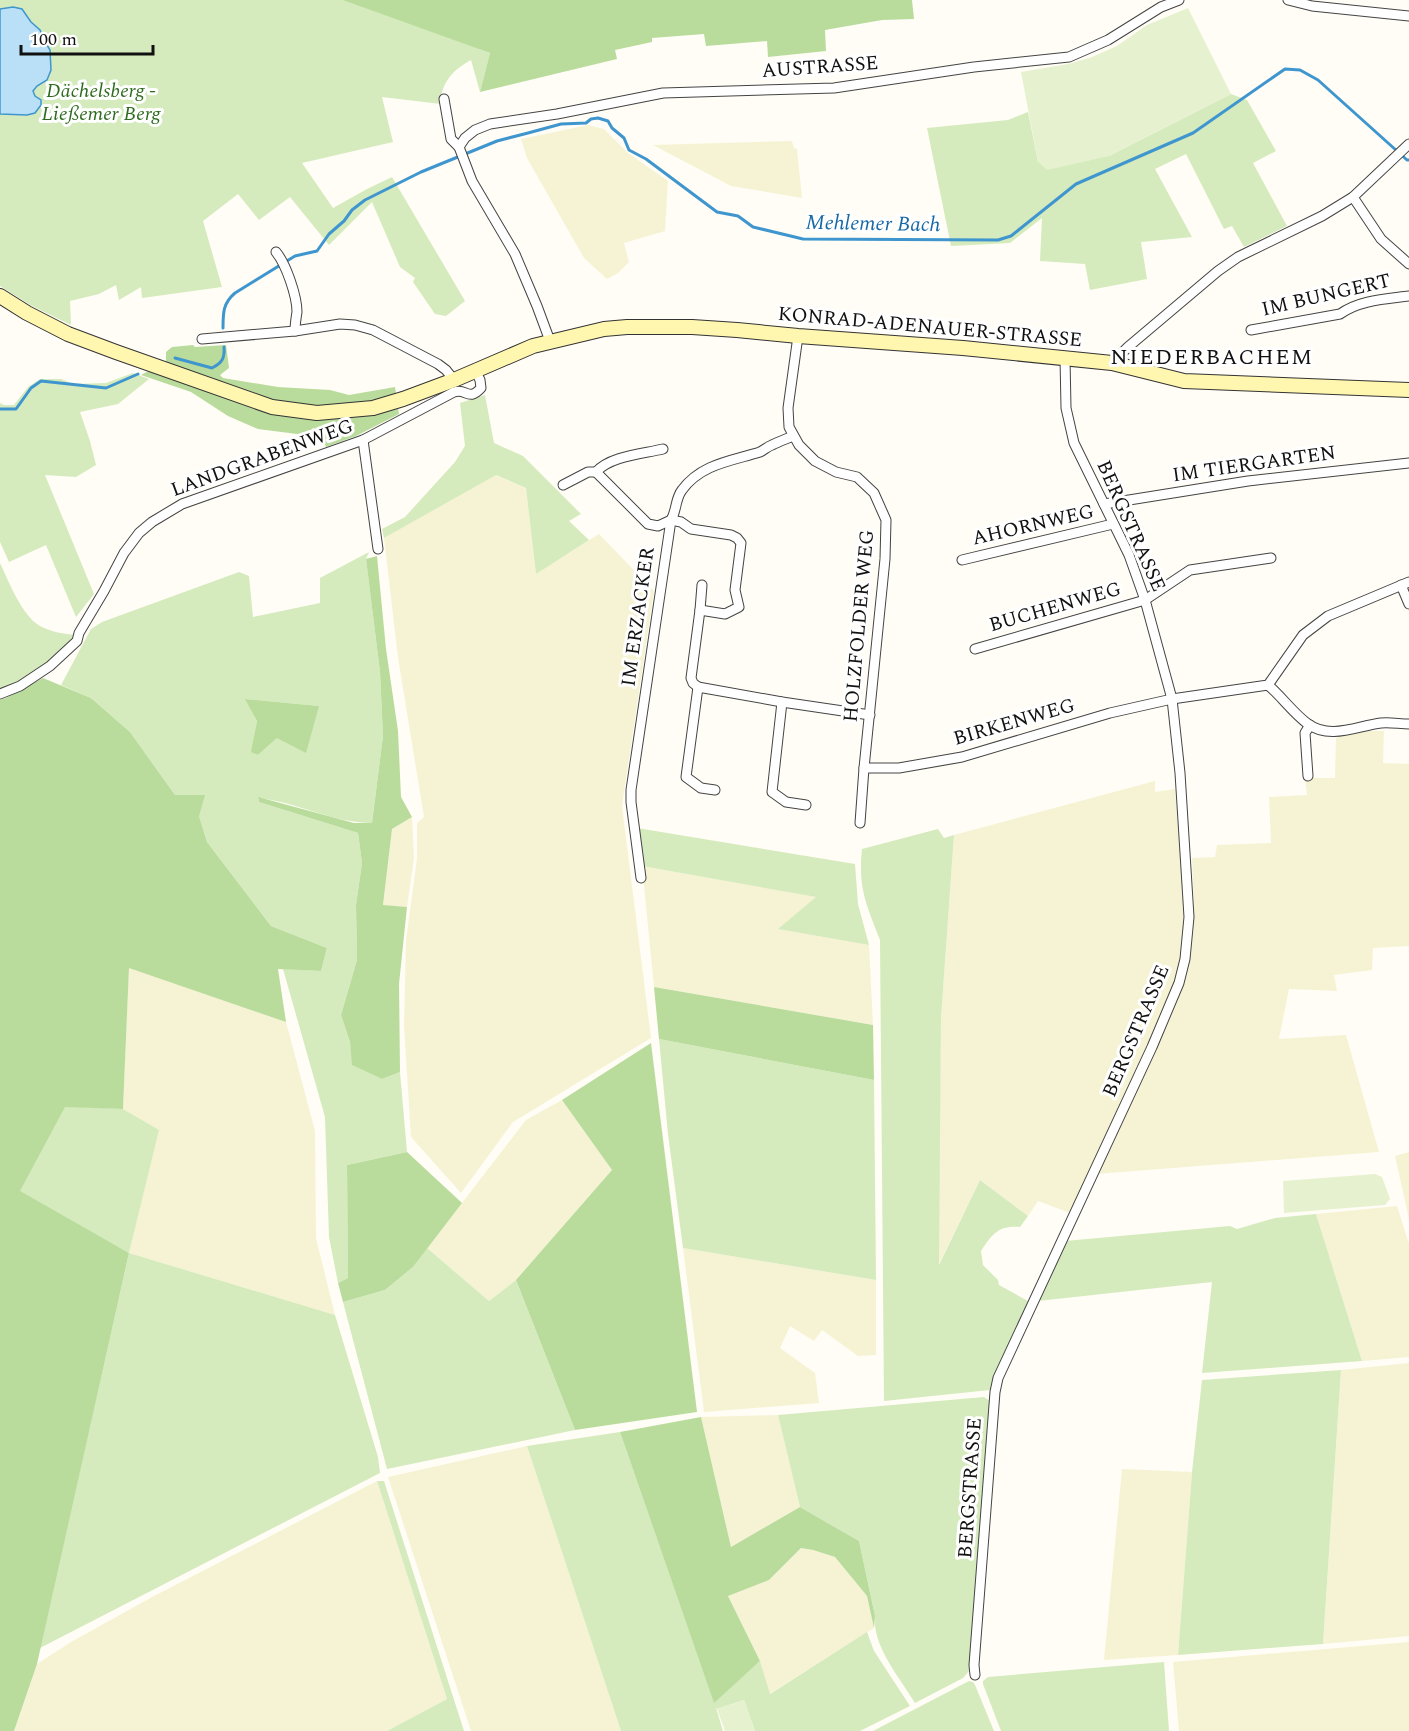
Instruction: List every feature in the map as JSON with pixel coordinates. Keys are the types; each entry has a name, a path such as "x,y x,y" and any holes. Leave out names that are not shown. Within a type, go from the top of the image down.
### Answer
{"main road":[{"name":"KONRAD-ADENAUER-STRASSE","path":"0,296 68,334 272,407 317,413 373,408 454,380 513,353 550,341 604,329 635,327 715,328 1065,358 1112,363 1184,381 1409,390"}],"street":[{"name":"AUSTRASSE","path":"459,149 465,138 475,130 490,124 557,114 663,93 834,88 974,67 1069,57 1108,40 1161,7 1179,0"},
{"path":"1288,0 1312,6 1409,16"},
{"path":"444,99 451,140 459,149 472,181 515,254 550,341"},
{"path":"1112,363 1218,271 1238,257 1322,216 1353,197 1408,145"},
{"name":"IM BUNGERT","path":"1353,197 1381,239 1409,264"},
{"path":"281,260 295,300 297,311 295,331"},
{"name":"IM BUNGERT","path":"1251,330 1340,314 1359,304 1409,296"},
{"path":"202,339 295,331 340,324 355,325 373,330 438,364 454,380"},
{"path":"793,436 789,427 788,408 798,336"},
{"name":"BERGSTRASSE","path":"975,1675 995,1392 998,1378 1152,1047 1179,983 1185,959 1189,916 1188,875 1172,699 1145,600 1129,555 1074,443 1066,408 1065,358"},
{"name":"LANDGRABENWEG","path":"0,694 20,686 50,666 77,641 79,633 124,553 139,533 152,522 183,504 363,440 458,390 470,395 476,394 482,388 475,370"},
{"name":"IM ERZACKER","path":"641,878 631,790 675,503 681,490 705,469 720,462 763,451 793,436"},
{"name":"HOLZFOLDER WEG","path":"793,436 815,461 836,472 857,477 874,493 886,520 885,559 860,823"},
{"path":"363,440 378,549"},
{"path":"596,472 602,465 613,460 663,449"},
{"name":"IM TIERGARTEN","path":"1104,504 1248,481 1409,463"},
{"path":"563,485 588,472 596,472 648,524 658,526 671,520 681,522 691,529 731,535 736,538 741,543 735,590 739,607 725,614 700,610"},
{"name":"AHORNWEG","path":"962,560 1113,524"},
{"name":"BUCHENWEG","path":"975,649 1145,600 1190,570 1270,558"},
{"path":"1409,604 1405,583 1328,616 1303,635 1268,685 1310,725 1319,730 1336,732 1382,723 1409,724"},
{"path":"702,585 691,678 698,687 870,715"},
{"name":"BIRKENWEG","path":"864,768 899,768 962,757 1110,713 1172,699 1268,685"},
{"path":"698,687 686,777 701,788 715,790"},
{"path":"782,702 772,792 786,802 806,805"},
{"path":"1308,776 1305,733 1310,725"}],"shaded area":[{"path":"588,125 604,129 628,153 668,181 665,231 624,243 629,262 618,273 607,279 584,258 527,158 521,139"},
{"path":"792,141 794,148 797,149 802,198 731,186 653,145"},
{"path":"495,475 526,488 536,573 599,534 654,591 622,806 651,1038 513,1122 461,1193 411,1137 404,1026 406,940 417,859 417,823 424,817 398,658 384,538"},
{"path":"1358,731 1384,731 1383,763 1409,764 1409,946 1373,948 1372,970 1334,975 1337,991 1289,989 1279,1039 1346,1035 1379,1152 1096,1174 1188,957 1194,906 1192,858 1215,857 1217,845 1271,843 1269,797 1307,795 1305,778 1335,778 1336,738"},
{"path":"1155,781 1155,792 1175,789 1185,898 1181,955 1176,981 1070,1213 1038,1201 1028,1216 980,1180 938,1266 941,1018 954,835"},
{"path":"412,817 414,858 407,907 383,906 392,829"},
{"path":"642,866 817,897 779,929 869,945 873,1025 654,987"},
{"path":"129,967 286,1022 315,1131 316,1238 335,1315 129,1253 158,1130 123,1109"},
{"path":"562,1100 612,1170 516,1280 489,1301 427,1248 526,1120"},
{"path":"1409,1152 1409,1219 1395,1156"},
{"path":"1397,1206 1409,1244 1409,1357 1362,1361 1316,1214"},
{"path":"683,1248 876,1280 876,1355 858,1356 822,1330 814,1341 790,1326 780,1348 815,1373 819,1403 704,1412"},
{"path":"1409,1363 1409,1636 1323,1644 1341,1370"},
{"path":"778,1415 800,1507 731,1547 701,1417"},
{"path":"527,1446 621,1731 471,1731 388,1477"},
{"path":"1122,1469 1192,1472 1178,1655 1104,1660"},
{"path":"377,1481 447,1699 387,1731 14,1731 37,1664 71,1642 154,1596"},
{"path":"801,1548 835,1557 867,1596 874,1628 769,1694 760,1661 728,1596 769,1580"},
{"path":"1409,1642 1409,1731 1179,1731 1173,1662"}],"green space":[{"name":"Dächelsberg - Ließemer Berg","path":"0,0 615,0 479,49 490,53 480,92 471,60 449,78 441,96 441,104 382,97 393,142 302,163 333,208 392,177 465,301 446,316 435,314 413,282 415,278 400,267 372,202 329,245 290,197 259,220 238,194 203,221 222,287 142,298 141,287 119,300 116,285 99,294 70,301 71,325 32,306 0,286"},
{"path":"343,0 912,0 914,19 882,20 825,30 826,51 768,57 767,41 706,46 704,34 652,38 652,42 615,50 617,59 480,92 490,53"},
{"path":"1188,8 1231,94 1109,156 1047,170 1038,162 1021,72 1068,64 1092,57 1117,46 1147,25"},
{"path":"1231,94 1247,100 1276,151 1253,163 1287,226 1244,247 1232,226 1224,229 1186,154 1155,169 1192,237 1141,242 1147,279 1090,290 1085,264 1040,261 1042,218 1010,243 951,246 927,128 1008,120 1028,112 1038,162 1109,156"},
{"path":"193,345 195,347 226,345 229,368 220,375 223,378 278,387 330,390 349,395 395,387 399,414 356,436 326,447 321,434 297,434 258,429 228,416 191,392 141,375 166,362 166,352 172,347"},
{"path":"133,373 149,379 118,404 80,412 96,465 76,477 45,475 94,594 76,617 46,545 9,562 0,542 0,403 14,405 28,387 40,379 61,379 73,384 106,383"},
{"path":"485,395 494,443 523,456 581,514 569,521 589,540 536,574 526,488 496,475 384,538 382,529 405,517 455,462 465,446 460,403"},
{"path":"369,552 366,559 380,672 383,736 372,823 343,820 258,798 259,802 358,833 362,863 356,905 357,960 341,1015 350,1042 353,1065 382,1079 400,1072 407,1152 347,1165 348,1278 338,1283 329,1237 325,1117 283,969 321,971 327,948 271,926 207,842 199,816 175,795 130,732 91,698 61,685 91,629 102,622 239,572 249,576 253,617 320,603 320,578","holes":["246,699 319,706 258,755 252,752 257,721"]},
{"path":"377,556 386,649 398,731 401,797 412,817 392,829 383,905 407,907 399,984 400,1072 382,1079 352,1065 350,1042 341,1015 357,960 356,905 362,863 358,833 259,802 258,797 354,823 372,823 383,736 380,672 366,559"},
{"path":"0,563 17,598 33,621 49,630 76,635 75,640 39,669 0,691"},
{"path":"43,678 91,698 130,732 175,795 205,795 199,816 207,842 271,926 327,948 321,971 278,969 286,1022 129,968 123,1109 65,1107 20,1191 129,1253 37,1664 14,1731 0,1731 0,700"},
{"path":"245,699 319,706 306,753 277,738 258,755 251,752 257,721"},
{"path":"637,828 855,864 858,904 869,945 778,929 816,897 642,866"},
{"path":"938,829 944,838 954,835 941,1018 939,1265 980,1180 1028,1216 1020,1227 1001,1229 981,1251 983,1265 998,1280 999,1285 1028,1301 990,1390 884,1401 880,940 864,896 861,875 862,849"},
{"path":"654,987 873,1025 874,1080 659,1039"},
{"path":"659,1039 874,1080 876,1280 683,1248 668,1134"},
{"path":"651,1043 697,1412 575,1430 516,1280 612,1170 562,1100"},
{"path":"65,1106 123,1109 159,1130 129,1253 19,1192"},
{"path":"407,1152 462,1203 413,1267 385,1290 343,1302 338,1283 348,1278 347,1165"},
{"path":"1375,1174 1382,1177 1390,1199 1385,1205 1284,1213 1283,1181"},
{"path":"1316,1214 1362,1361 1202,1373 1212,1282 1038,1301 1065,1241 1230,1226 1237,1229 1275,1218"},
{"path":"427,1248 489,1301 516,1280 575,1430 387,1469 343,1302 385,1290 413,1267"},
{"path":"129,1253 335,1315 378,1457 380,1473 40,1648"},
{"path":"1341,1370 1323,1644 1178,1655 1192,1472 1202,1380"},
{"path":"984,1397 991,1404 970,1670 963,1678 915,1703 888,1661 878,1639 859,1541 800,1507 778,1415"},
{"path":"701,1417 731,1547 800,1507 859,1541 875,1616 874,1628 867,1596 835,1557 801,1548 769,1580 728,1596 760,1661 714,1703 620,1432"},
{"path":"620,1432 714,1702 760,1661 770,1694 867,1632 874,1651 910,1706 860,1731 755,1731 744,1700 716,1708 723,1731 621,1731 527,1446"},
{"path":"377,1481 384,1481 464,1731 387,1731 447,1699"},
{"path":"1164,1662 1169,1731 1001,1731 983,1684 988,1677"},
{"path":"969,1681 975,1685 994,1731 873,1731"},
{"path":"744,1700 755,1731 725,1731 717,1709"}],"water":[{"path":"13,7 22,9 40,30 50,50 51,70 47,80 33,91 35,96 41,100 41,105 35,113 27,115 0,114 0,9"}],"waterway":[{"name":"Mehlemer Bach","path":"223,328 224,309 235,293 295,256 317,251 329,234 365,200 421,172 497,141 561,124 586,123 598,118 608,121 612,128 624,138 629,150 646,159 717,212 738,216 753,227 803,239 998,240 1011,236 1076,184 1193,133 1285,69 1300,70 1318,80 1409,160"},
{"name":"Mehlemer Bach","path":"175,358 212,368 222,360 224,347"},
{"name":"Mehlemer Bach","path":"0,409 16,409 31,388 41,381 106,388 138,374"}],"district":[{"name":"NIEDERBACHEM","path":"1212,357"}]}
